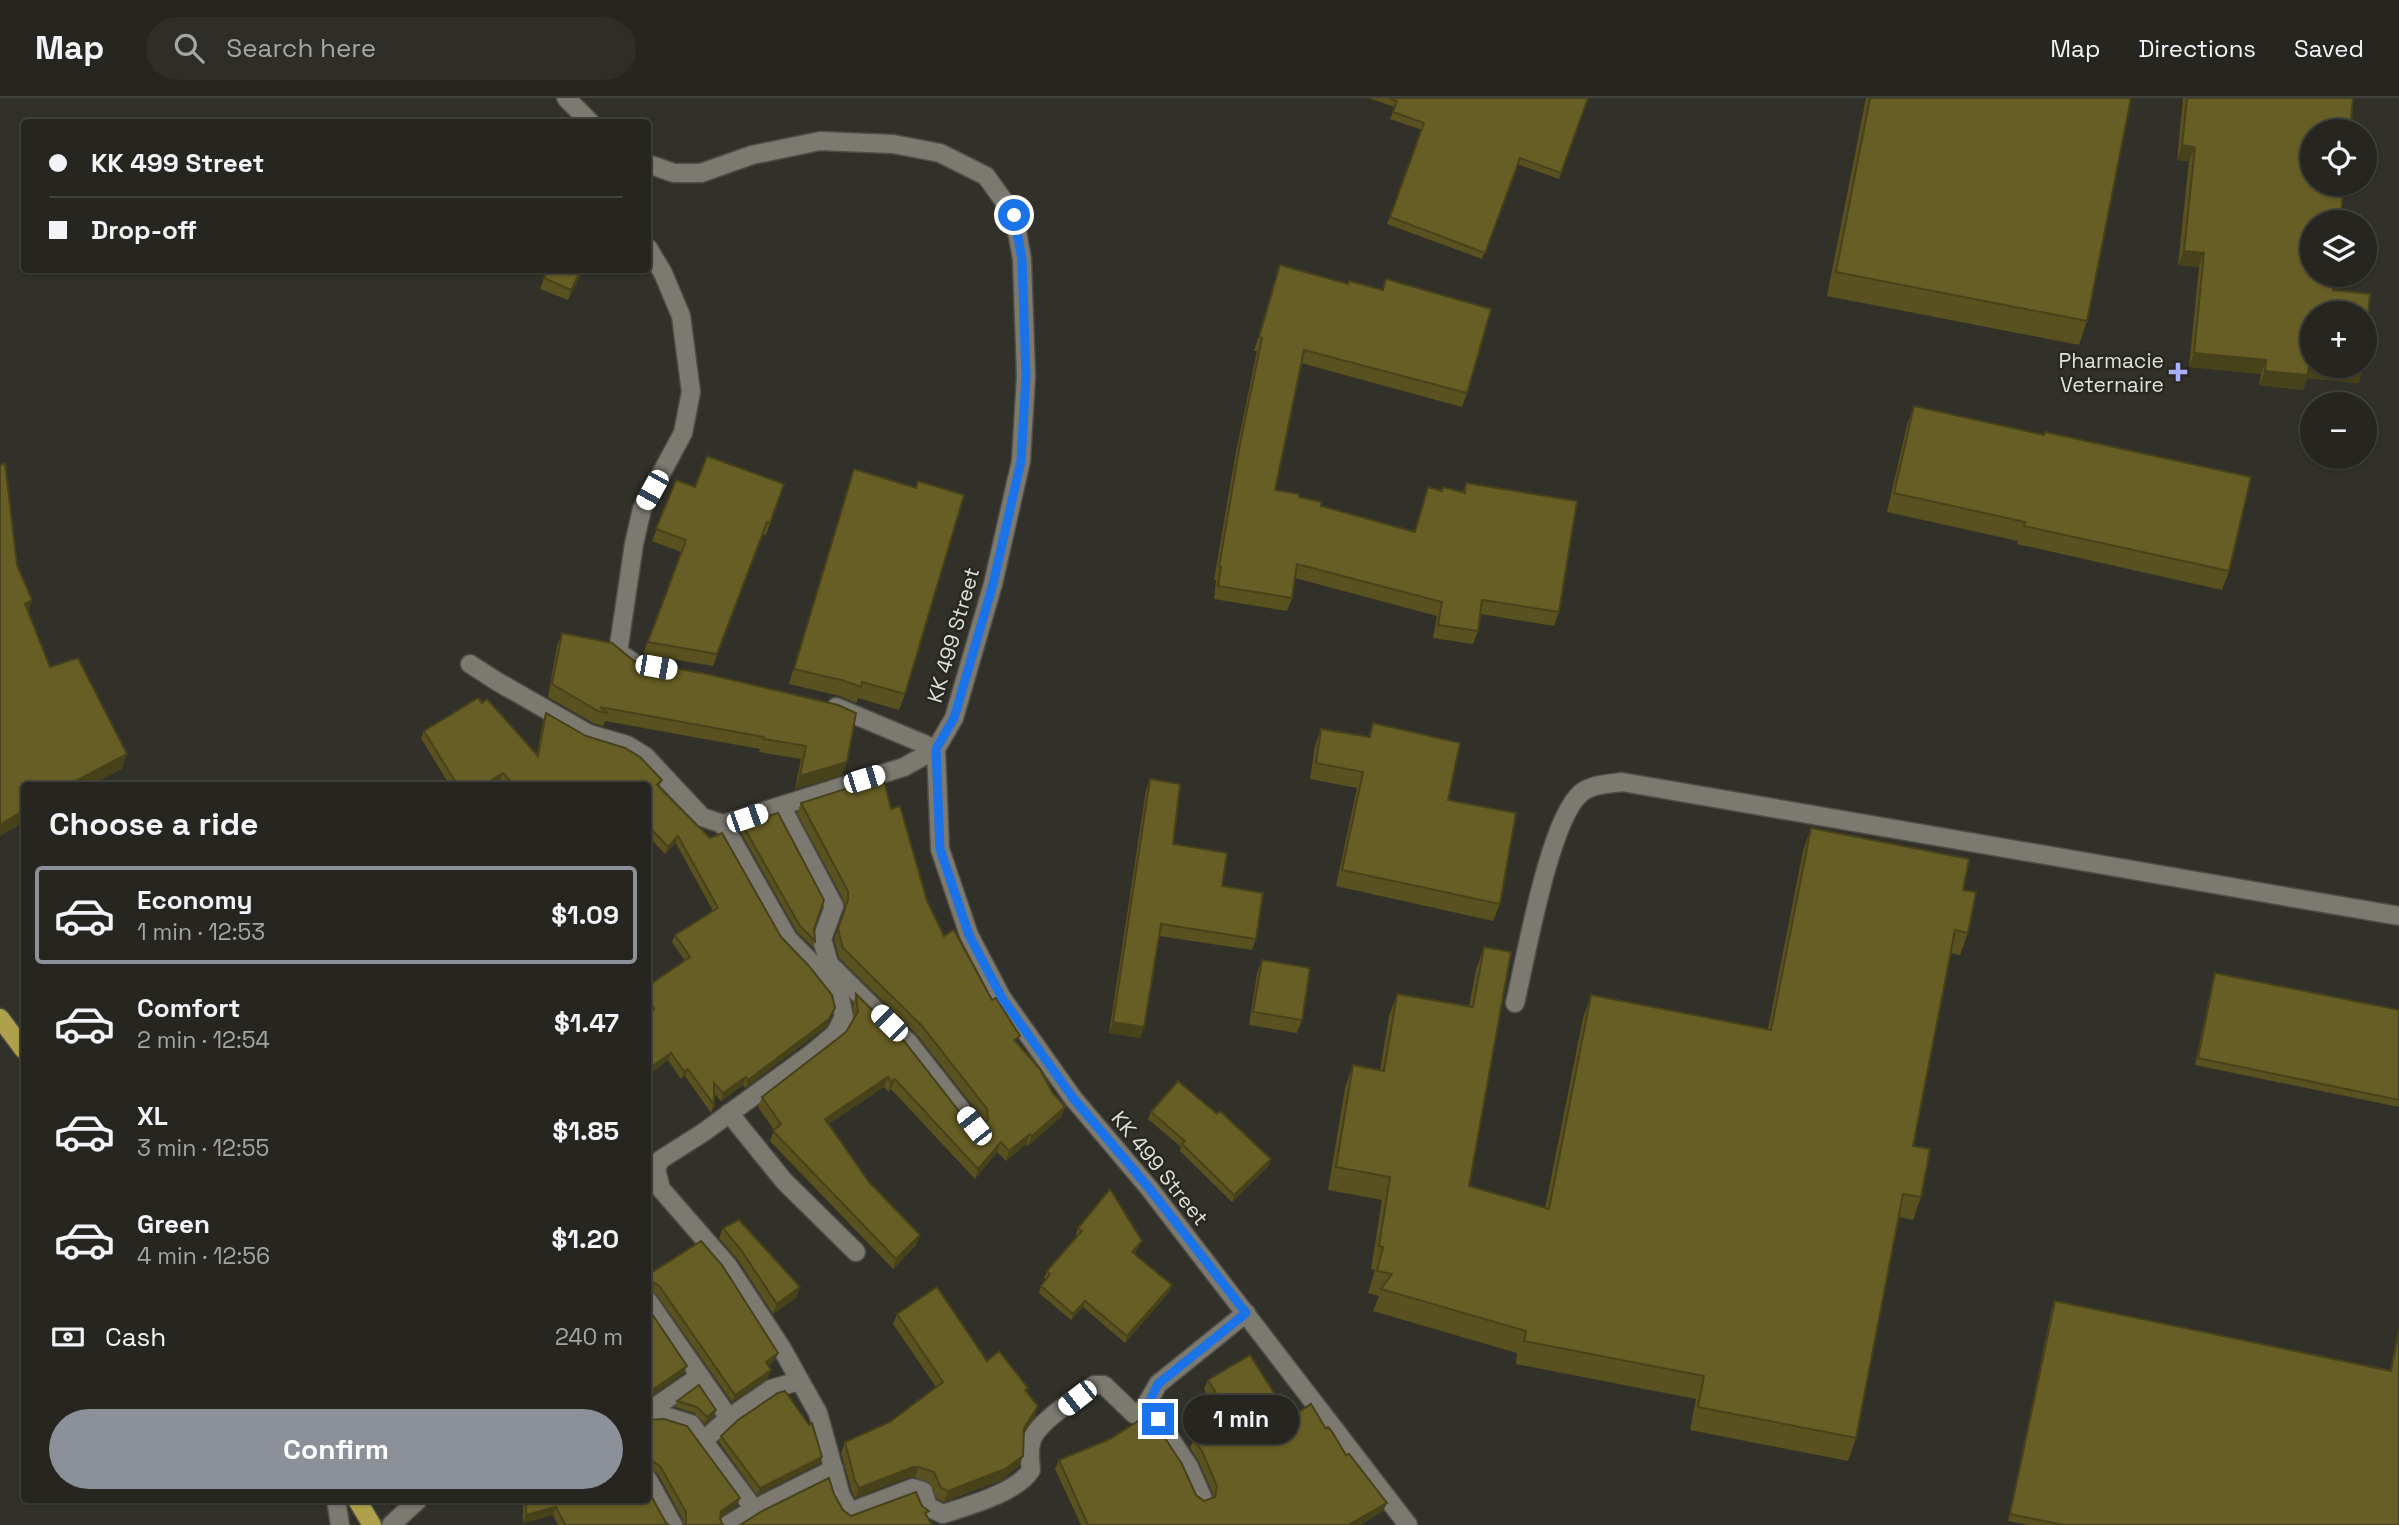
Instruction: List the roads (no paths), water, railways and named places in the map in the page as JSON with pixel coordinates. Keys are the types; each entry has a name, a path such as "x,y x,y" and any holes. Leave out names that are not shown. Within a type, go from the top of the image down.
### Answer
{"main road":[{"path":"0,1018 21,1046"},
{"path":"359,1503 372,1525"}],"street":[{"path":"566,98 587,119"},
{"name":"KK 499 Street","path":"651,165 674,173 701,173 751,155 820,141 893,144 940,153 986,176 1014,215 1022,259 1026,376 1021,461 993,584 954,718 936,749 940,849 969,935 1002,998 1073,1098 1149,1188 1408,1525"},
{"path":"651,253 663,273 681,316 691,392 684,433 642,509 618,652 631,663 656,667"},
{"path":"470,663 589,734 627,745 645,756 702,817 723,824 904,766 936,749"},
{"path":"824,704 936,749"},
{"path":"1515,1003 1555,837 1571,806 1582,792 1597,785 1622,782 2399,916"},
{"path":"781,806 834,906 822,939 829,964 909,1043 974,1126"},
{"path":"723,824 788,939 814,965 840,998 844,1017 835,1034 730,1113 660,1160 656,1169 662,1189 727,1266 781,1348 818,1413 841,1496 850,1512 913,1488 923,1491 928,1507 943,1514 973,1505 1027,1478 1031,1471 1033,1438 1045,1423 1094,1385 1104,1385 1135,1415 1142,1412 1158,1384 1246,1313"},
{"path":"730,1113 784,1181 856,1252"},
{"path":"651,1305 729,1418"},
{"path":"651,1412 700,1376"},
{"path":"704,1440 729,1418 771,1389 799,1381"},
{"path":"1148,1405 1189,1467 1203,1499"},
{"path":"651,1414 691,1424 754,1509"},
{"path":"728,1525 834,1469"},
{"path":"651,1485 673,1525"},
{"path":"336,1503 340,1525"},
{"path":"391,1525 415,1503"}],"place":[{"name":"Pharmacie Veternaire","path":"2178,372"}]}
